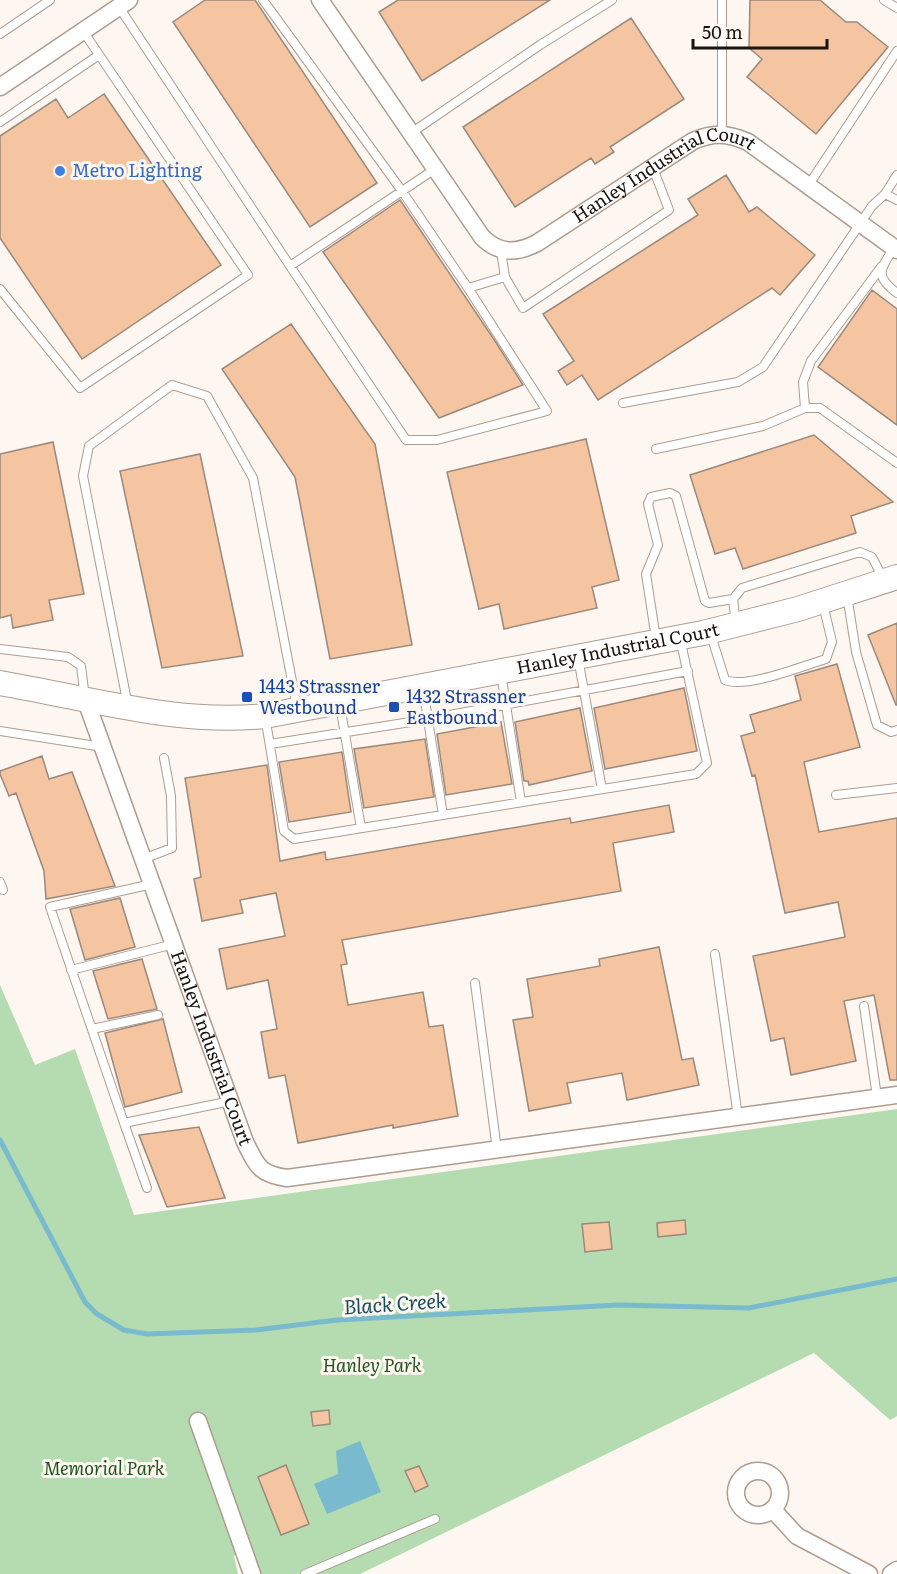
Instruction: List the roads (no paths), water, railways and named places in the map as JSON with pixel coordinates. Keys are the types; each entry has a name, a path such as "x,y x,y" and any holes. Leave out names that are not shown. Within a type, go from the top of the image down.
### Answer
{"street":[{"path":"320,0 482,237 492,247 501,251"},
{"path":"0,87 124,3"},
{"name":"Hanley Industrial Court","path":"501,251 525,249 537,243 693,141 706,136 722,134 748,142 895,249"},
{"name":"Hanley Industrial Court","path":"0,683 205,718 265,716 340,704 710,631 847,594 891,579"},
{"name":"Hanley Industrial Court","path":"85,698 245,1142 259,1168 270,1176 287,1178 897,1095"},
{"path":"198,1421 252,1574"},
{"path":"774,1511 797,1536 869,1574"},
{"path":"891,1574 897,1570"}],"lane":[{"path":"0,34 50,0"},
{"path":"124,3 290,266 406,440 437,440 547,411 402,191 263,0"},
{"path":"411,133 540,45 612,0"},
{"path":"722,0 722,134"},
{"path":"884,0 897,8"},
{"path":"0,289 80,388 248,275 83,31"},
{"path":"808,186 897,51"},
{"path":"0,122 99,55"},
{"path":"501,251 505,277 523,308 669,210 653,168"},
{"path":"290,266 435,169"},
{"path":"623,403 738,382 763,368 862,225 872,206 885,194 897,175"},
{"path":"885,194 897,200"},
{"path":"805,408 803,382 811,361 895,249"},
{"path":"882,266 881,276 884,284 897,293"},
{"path":"468,288 505,277"},
{"path":"128,706 83,476 89,447 172,386 207,396 253,478 297,711"},
{"path":"656,449 763,426 805,408 820,408 897,463"},
{"path":"656,642 646,574 657,545 648,504 651,497 670,493 676,496 705,601 709,603 733,599 742,588 860,552 872,557 891,579"},
{"path":"847,594 856,652 877,725 891,732 897,730"},
{"path":"733,599 736,625"},
{"path":"710,631 725,680 732,683 752,680 826,659 831,642 822,601"},
{"path":"265,716 284,831 288,837 294,839 696,774 707,763 680,637"},
{"path":"0,649 68,657 81,666 85,698"},
{"path":"578,657 602,789"},
{"path":"270,744 427,719 688,671"},
{"path":"501,673 521,802"},
{"path":"423,688 443,815"},
{"path":"340,704 361,828"},
{"path":"0,732 103,747"},
{"path":"143,859 172,848 171,796 164,758"},
{"path":"836,795 897,788"},
{"path":"147,1188 50,907 152,884"},
{"path":"72,970 174,944"},
{"path":"715,954 738,1117"},
{"path":"475,983 497,1150"},
{"path":"864,1006 878,1098"},
{"path":"92,1029 158,1015"},
{"path":"124,1123 231,1101"},
{"path":"305,1574 435,1519"}],"water":[{"path":"360,1441 381,1492 327,1514 314,1484 338,1474 336,1451"}],"waterway":[{"name":"Black Creek","path":"0,1140 85,1302 97,1314 124,1330 147,1334 256,1330 337,1320 618,1305 749,1308 897,1279"}],"place":[{"name":"Metro Lighting","path":"60,171"},
{"name":"1443 Strassner Westbound","path":"247,697"},
{"name":"1432 Strassner Eastbound","path":"394,707"}],"park label":[{"name":"Hanley Park","path":"372,1366"},
{"name":"Memorial Park","path":"104,1469"}]}
